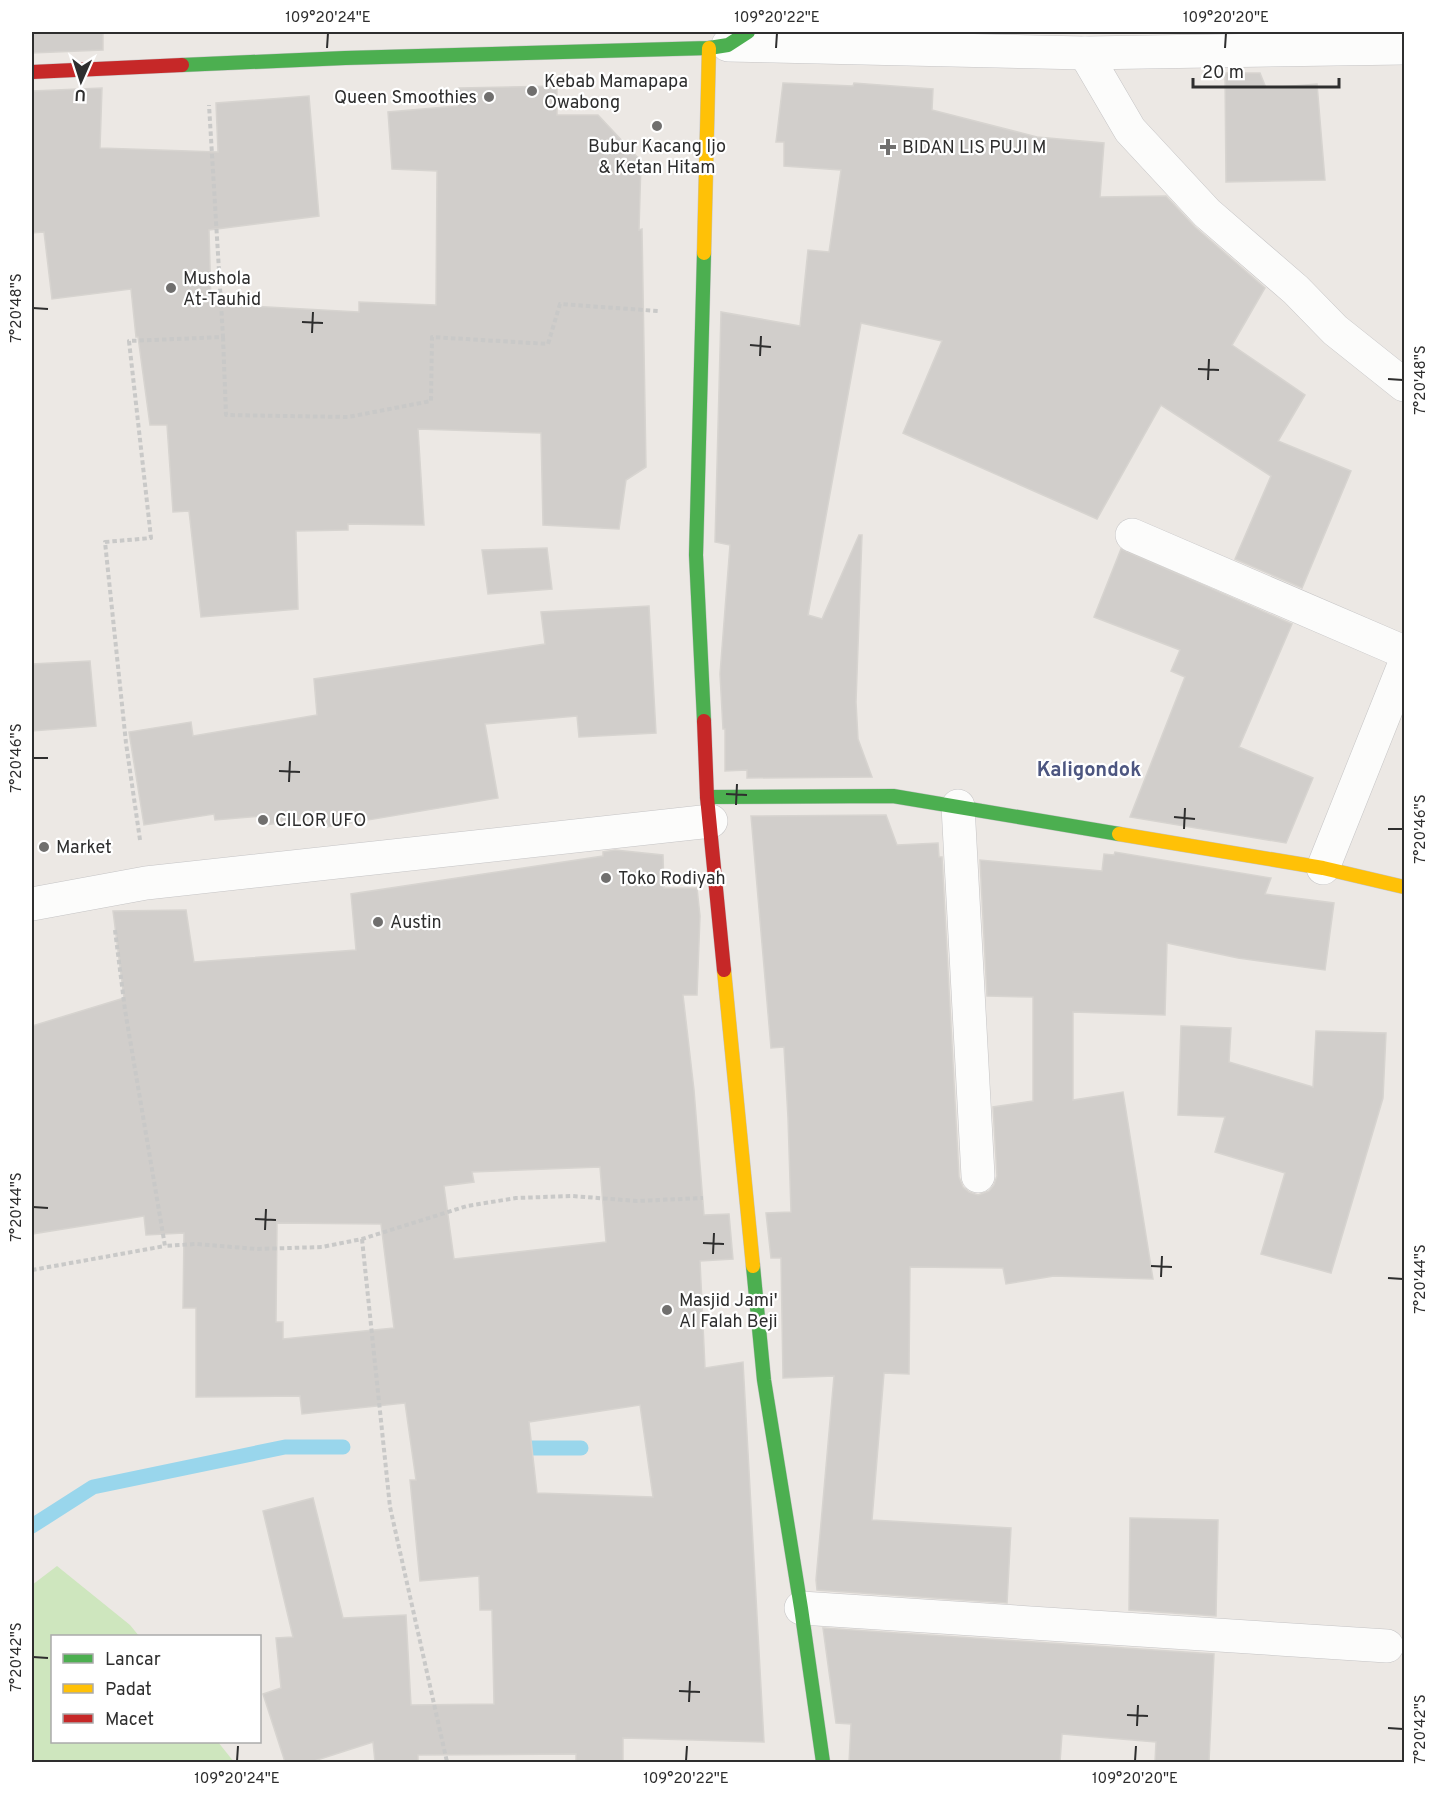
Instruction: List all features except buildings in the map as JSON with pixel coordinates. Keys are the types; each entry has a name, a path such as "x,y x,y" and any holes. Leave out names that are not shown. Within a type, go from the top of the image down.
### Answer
{"street":[{"path":"728,42 696,555 709,809 764,1380 823,1762"},
{"path":"32,72 728,42 1085,53 1404,48"},
{"path":"1085,53 1130,130 1207,213 1296,290 1335,330 1404,385"},
{"path":"1132,535 1404,652"},
{"path":"1323,868 1404,665"},
{"path":"32,904 146,883 709,809 893,796 1323,868 1404,887"},
{"path":"958,806 978,1176"},
{"path":"801,1608 1387,1646"}],"path":[{"path":"209,102 226,415 348,417 430,401 432,338 548,344 560,304 658,311"},
{"path":"146,883 126,743 105,542 151,538 129,341 223,337"},
{"path":"111,891 125,1010 165,1246"},
{"path":"32,1270 165,1246 196,1244 257,1249 322,1247 362,1239 467,1206 516,1198 572,1196 637,1201 746,1197"},
{"path":"362,1239 390,1507 447,1762"}],"green space":[{"path":"57,1566 130,1625 138,1635 51,1635 51,1743 219,1743 234,1762 32,1762 32,1585"}],"waterway":[{"path":"32,1526 93,1487 285,1447 343,1447"},
{"path":"512,1448 581,1448"}],"traffic: fast":[{"path":"182,65 709,48 728,45 748,32"},
{"path":"704,253 696,555 704,721"},
{"path":"707,797 893,796 1119,834"},
{"path":"753,1266 764,1380 823,1762"}],"traffic: slow":[{"path":"704,253 709,48"},
{"path":"1119,834 1323,868 1404,887"},
{"path":"724,970 753,1266"}],"traffic: jam":[{"path":"32,72 182,65"},
{"path":"704,721 707,797 724,970"}],"place":[{"name":"Kebab Mamapapa Owabong","path":"532,91"},
{"name":"Queen Smoothies","path":"489,97"},
{"name":"Bubur Kacang Ijo & Ketan Hitam","path":"657,126"},
{"name":"BIDAN LIS PUJI M","path":"888,147"},
{"name":"Mushola At-Tauhid","path":"171,288"},
{"name":"CILOR UFO","path":"263,820"},
{"name":"Market","path":"44,847"},
{"name":"Toko Rodiyah","path":"606,878"},
{"name":"Austin","path":"378,922"},
{"name":"Masjid Jami' Al Falah Beji","path":"667,1310"}],"district":[{"name":"Kaligondok","path":"1089,769"}]}
